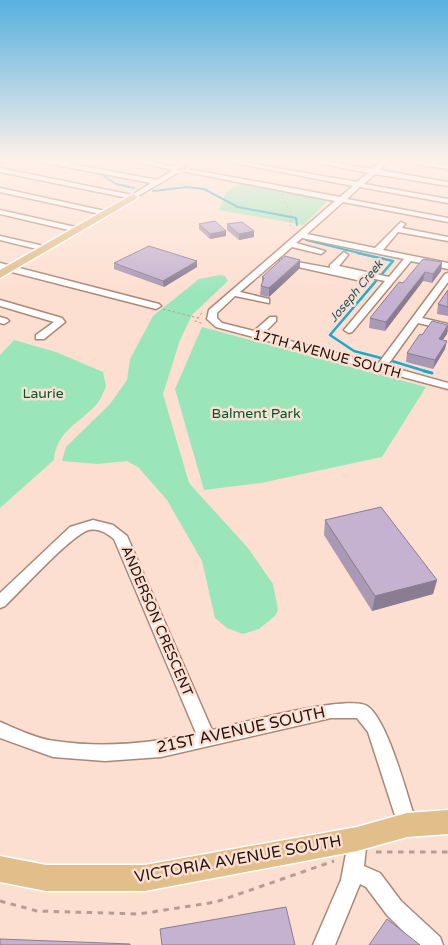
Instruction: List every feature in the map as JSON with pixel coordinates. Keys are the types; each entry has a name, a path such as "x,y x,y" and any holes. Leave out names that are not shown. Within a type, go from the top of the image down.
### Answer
{"main road":[{"path":"0,275 121,204"},
{"name":"VICTORIA AVENUE SOUTH","path":"0,869 46,878 145,878 356,855 407,825 448,822"}],"street":[{"path":"64,204 105,213"},
{"path":"209,322 212,312 289,244 298,233 336,204"},
{"path":"363,204 448,220"},
{"path":"0,212 77,230"},
{"path":"377,251 411,213"},
{"path":"397,229 448,239"},
{"path":"298,233 448,266"},
{"path":"0,238 45,249"},
{"path":"289,244 321,251"},
{"path":"344,255 333,267 391,280"},
{"path":"349,330 410,257"},
{"path":"273,258 357,278"},
{"path":"0,266 160,308"},
{"path":"380,368 448,276"},
{"path":"233,293 266,301"},
{"path":"0,303 59,320 58,324 40,337"},
{"path":"1,318 11,306"},
{"path":"256,335 272,319"},
{"path":"416,320 448,327"},
{"name":"17TH AVENUE SOUTH","path":"209,322 380,368 446,383"},
{"name":"ANDERSON CRESCENT","path":"0,602 75,530 90,524 106,526 120,536 208,738"},
{"name":"21ST AVENUE SOUTH","path":"0,730 53,749 105,753 161,749 331,711 361,711 375,728 407,825"},
{"path":"324,945 356,855"},
{"path":"356,855 394,908 432,945"}],"path":[{"path":"287,204 292,213 290,225 298,233"},
{"path":"160,308 209,322"},
{"path":"195,319 202,313"},
{"path":"195,319 196,322 209,322"},
{"path":"0,901 37,911 139,914 216,902 367,852 448,852"}],"green space":[{"path":"221,204 325,204 303,225 219,210"},
{"path":"220,275 225,276 228,281 192,315 180,340 163,394 189,483 248,548 273,584 278,610 275,616 259,629 243,634 227,628 215,618 202,561 167,500 138,467 127,461 98,464 62,461 66,447 110,404 127,380 130,359 153,316 199,279"},
{"name":"Balment Park","path":"202,327 426,387 382,457 261,483 204,490 175,389"},
{"name":"Laurie","path":"14,340 56,352 103,372 106,386 96,405 63,436 54,460 0,508 0,355"}],"building":[{"path":"215,221 226,231 210,234 199,224"},
{"path":"242,222 254,231 239,234 227,224"},
{"path":"149,246 197,261 163,281 114,263"},
{"path":"285,256 300,260 269,288 261,286 264,278 262,277"},
{"path":"423,259 442,262 433,274 425,272 386,322 370,318 399,282 403,283"},
{"path":"448,290 448,307 438,304"},
{"path":"432,321 448,325 439,339 447,341 435,360 407,353 420,334 422,335"},
{"path":"381,507 437,580 375,596 325,520"},
{"path":"286,907 295,945 162,945 160,929"},
{"path":"387,919 420,945 369,945"},
{"path":"0,939 130,944 130,945 0,945"}],"waterway":[{"name":"Joseph Creek","path":"233,204 238,207 296,218 297,225"},
{"name":"Joseph Creek","path":"306,240 363,254"},
{"name":"Joseph Creek","path":"358,253 393,261 330,335 354,351 381,358"},
{"name":"Joseph Creek","path":"392,361 428,372"},
{"name":"Joseph Creek","path":"424,371 428,372"},
{"name":"Joseph Creek","path":"428,372 432,373"}]}
